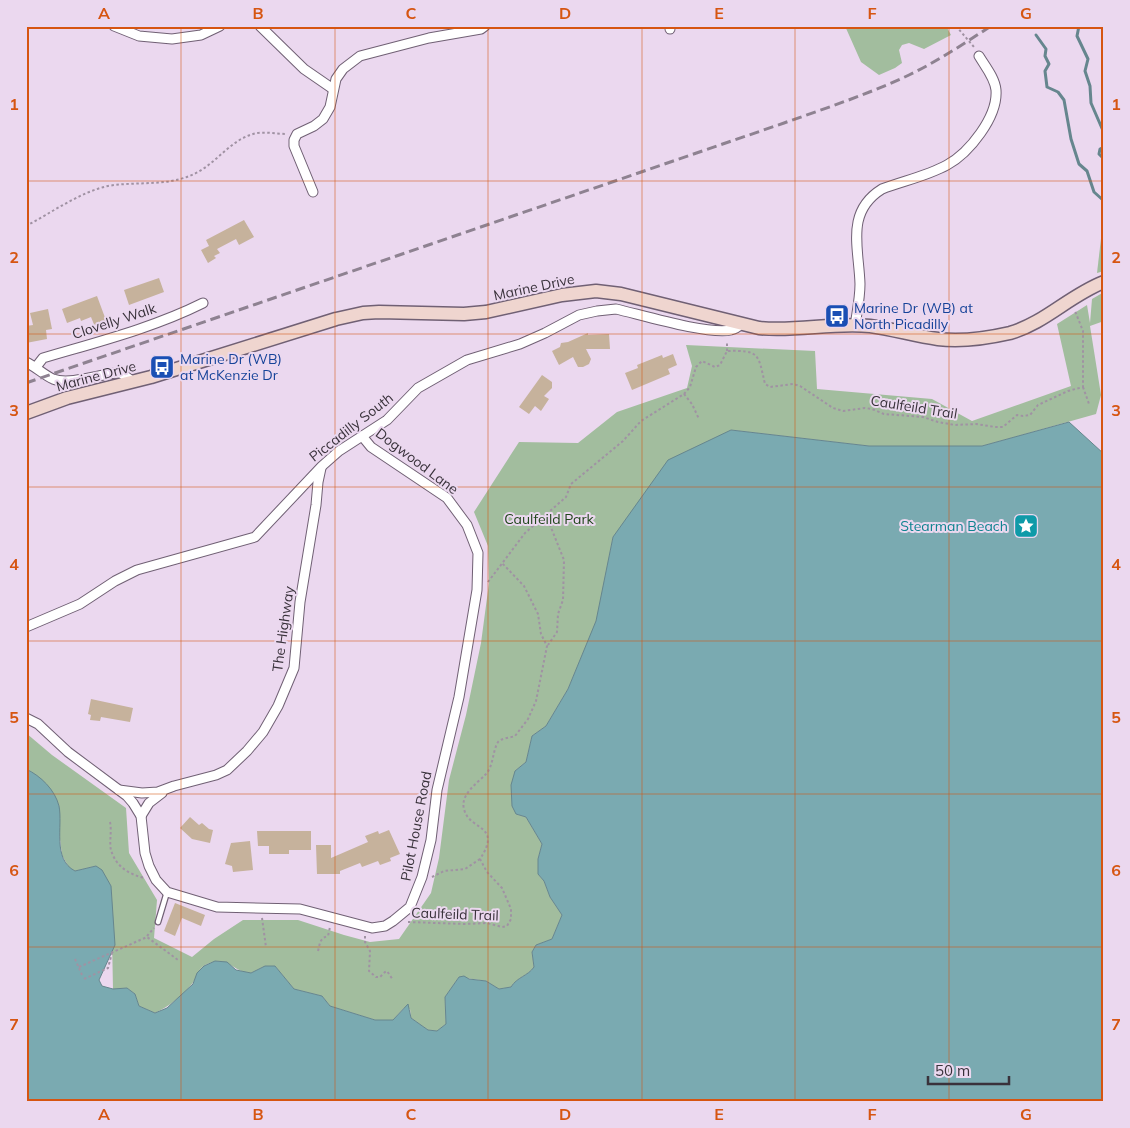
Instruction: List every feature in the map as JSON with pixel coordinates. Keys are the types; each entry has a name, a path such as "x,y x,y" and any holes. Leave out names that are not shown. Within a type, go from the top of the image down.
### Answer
{"main road":[{"name":"Marine Drive","path":"26,413 67,398 132,381 336,319 363,314 396,312 464,314 486,312 587,291 622,294 741,324 777,330 870,326 939,339 978,338 1011,332 1043,319 1070,300 1104,282"}],"street":[{"path":"114,26 140,36 172,39 201,36 220,26"},
{"path":"260,26 304,69 333,89"},
{"path":"313,192 294,146 294,140 297,134 314,126 323,119 330,106 336,79 343,69 360,56 429,38 481,29 485,26"},
{"path":"855,326 860,290 856,228 862,209 874,193 948,164 969,146 980,133 992,111 996,91 990,74 979,56"},
{"name":"Clovelly Walk","path":"36,367 43,358 124,334 172,317 203,303"},
{"name":"Piccadilly South","path":"26,627 80,604 115,581 137,570 255,537 322,466 339,451 387,420 418,388 475,357 520,344 588,312 616,309 692,327 719,330 732,330 741,324"},
{"path":"26,362 52,378 59,380 122,373 132,381"},
{"name":"Dogwood Lane","path":"362,436 371,447 447,498 472,534"},
{"name":"The Highway","path":"141,816 149,803 174,786 216,775 227,770 263,732 278,706 294,668 300,602 322,466"},
{"name":"Pilot House Road","path":"167,892 217,907 300,909 362,927 372,928 378,928 393,921 406,911 413,902 422,877 431,840 437,790 459,697 474,611 478,569 478,553 472,534"},
{"path":"26,718 38,724 68,752 133,803 141,816 145,852 156,880 167,892"},
{"name":"The Highway","path":"118,790 142,793 165,791"}],"lane":[{"path":"158,922 167,892"}],"path":[{"path":"956,26 969,40"},
{"path":"26,226 89,192 116,185 166,182 194,174 207,166 231,144 254,133 297,134"},
{"path":"1070,300 1083,331 1083,387 1089,404"},
{"name":"Caulfeild Trail","path":"684,394 690,387 696,367 700,362 702,361 715,367 720,365 727,351 748,350 754,354 761,364 765,384 770,387 793,384 800,386 833,408 843,412 865,408 884,414 923,416 938,422 955,425 1003,426 1017,415 1030,415 1038,405 1068,391 1083,387"},
{"path":"486,584 525,533 566,497 571,484 623,441 641,420 684,394 692,404 699,419"},
{"path":"422,877 430,878 444,871 465,869 480,859 487,848 488,840 484,830 471,820 464,810 464,802 468,792 490,769 498,742 515,736 528,719 536,701 547,646 557,632 558,614 563,600 564,560 546,515"},
{"path":"502,563 524,586 538,614 541,634 547,646"},
{"path":"110,822 112,832 111,850 121,867 129,874 156,880"},
{"name":"Caulfeild Trail","path":"393,921 488,923 502,927 507,926 511,909 502,888 486,872 480,859"},
{"path":"262,908 262,926 266,947"},
{"path":"318,951 320,942 328,936 330,917"},
{"path":"79,967 147,937 158,922"},
{"path":"362,927 365,934 365,942 370,950 369,971 376,977 380,977 387,971 393,980"},
{"path":"147,937 178,960"},
{"path":"84,979 108,968 112,953"},
{"path":"75,958 82,975"}],"green space":[{"path":"845,26 946,26 951,35 924,49 909,43 902,45 899,50 902,63 879,75 861,62"},
{"path":"1104,213 1104,271 1097,273"},
{"name":"Caulfeild Park","path":"1104,292 1104,321 1090,326 1101,395 1096,414 982,446 869,446 731,430 613,537 597,621 568,689 546,726 532,736 526,762 515,771 516,814 526,817 542,844 538,859 538,874 544,881 550,897 562,915 552,939 536,945 532,952 534,967 511,987 499,989 486,981 459,977 445,997 446,1024 437,1031 428,1030 411,1018 410,1009 404,1008 393,1020 375,1020 330,1006 322,996 294,989 275,966 260,968 250,973 240,971 224,962 219,961 208,964 201,969 194,982 183,994 155,1013 139,1006 135,994 127,988 113,990 111,886 96,866 75,871 69,868 62,855 59,831 59,806 30,771 26,769 26,733 52,755 126,808 129,853 157,900 154,938 192,957 214,939 243,920 298,920 370,942 399,939 431,893 439,858 449,780 466,715 481,643 489,583 488,546 474,512 519,442 578,443 617,412 687,388 692,366 686,345 815,351 817,389 932,399 972,421 1071,386 1057,324 1087,305 1090,323 1092,299"}],"shaded area":[{"path":"1069,422 1104,454 1104,1102 26,1102 26,769 37,775 47,784 57,800 60,814 61,850 63,859 68,866 75,871 96,866 102,870 111,886 115,945 99,980 102,986 113,989 127,988 135,994 139,1006 155,1013 167,1008 193,984 197,973 204,966 215,961 227,962 236,970 251,973 265,966 275,966 294,989 322,996 330,1006 375,1020 393,1020 408,1004 411,1018 428,1030 437,1031 446,1024 445,997 459,977 464,976 469,979 486,981 499,989 511,987 534,967 532,952 536,945 552,939 562,915 550,897 544,881 538,874 538,859 542,844 526,817 516,814 512,806 511,785 515,771 526,762 532,736 546,726 568,689 596,621 613,537 668,460 731,430 869,446 982,446"}],"building":[{"path":"244,220 254,237 239,245 236,239 217,249 220,253 214,256 216,258 208,263 201,250 209,246 206,240"},
{"path":"159,278 164,292 129,305 124,290"},
{"path":"97,296 107,323 95,327 91,317 81,321 80,318 67,323 62,309"},
{"path":"48,309 52,329 46,330 47,339 26,343 26,326 33,325 30,313"},
{"path":"588,333 588,335 609,334 610,349 586,349 591,359 589,364 583,367 578,367 573,357 559,365 552,351 560,347 561,343"},
{"path":"673,354 677,365 668,369 670,374 632,390 625,373 638,368 637,365 662,355 663,358"},
{"path":"542,375 552,382 552,388 544,396 549,399 541,411 535,406 529,414 519,407"},
{"path":"91,699 133,708 130,722 101,717 100,721 90,720 91,715 88,714"},
{"path":"190,817 199,825 202,823 213,830 210,843 192,839 180,828"},
{"path":"389,830 400,854 390,858 391,861 380,865 378,861 362,867 360,863 340,871 340,874 317,874 316,845 331,845 331,858 368,842 365,836 378,831 379,834"},
{"path":"257,831 311,831 311,850 289,850 289,854 269,854 269,846 258,846"},
{"path":"250,841 253,870 233,872 232,866 225,864 231,843"},
{"path":"175,903 205,915 201,926 182,918 175,936 164,931"}],"waterway":[{"path":"1079,26 1077,36 1088,59 1085,71 1090,86 1091,103 1104,133"},
{"path":"1036,35 1046,49 1045,56 1049,64 1045,71 1047,87 1058,92 1064,100 1071,139 1079,164 1087,171 1094,192 1104,201"},
{"path":"1104,147 1100,149 1099,154 1104,159"}],"railway":[{"path":"26,383 847,100 920,70 991,26"}],"place":[{"name":"Marine Dr (WB) at North Picadilly","path":"837,316"},
{"name":"Marine Dr (WB) at McKenzie Dr","path":"162,367"},
{"name":"Stearman Beach","path":"1026,526"}]}
